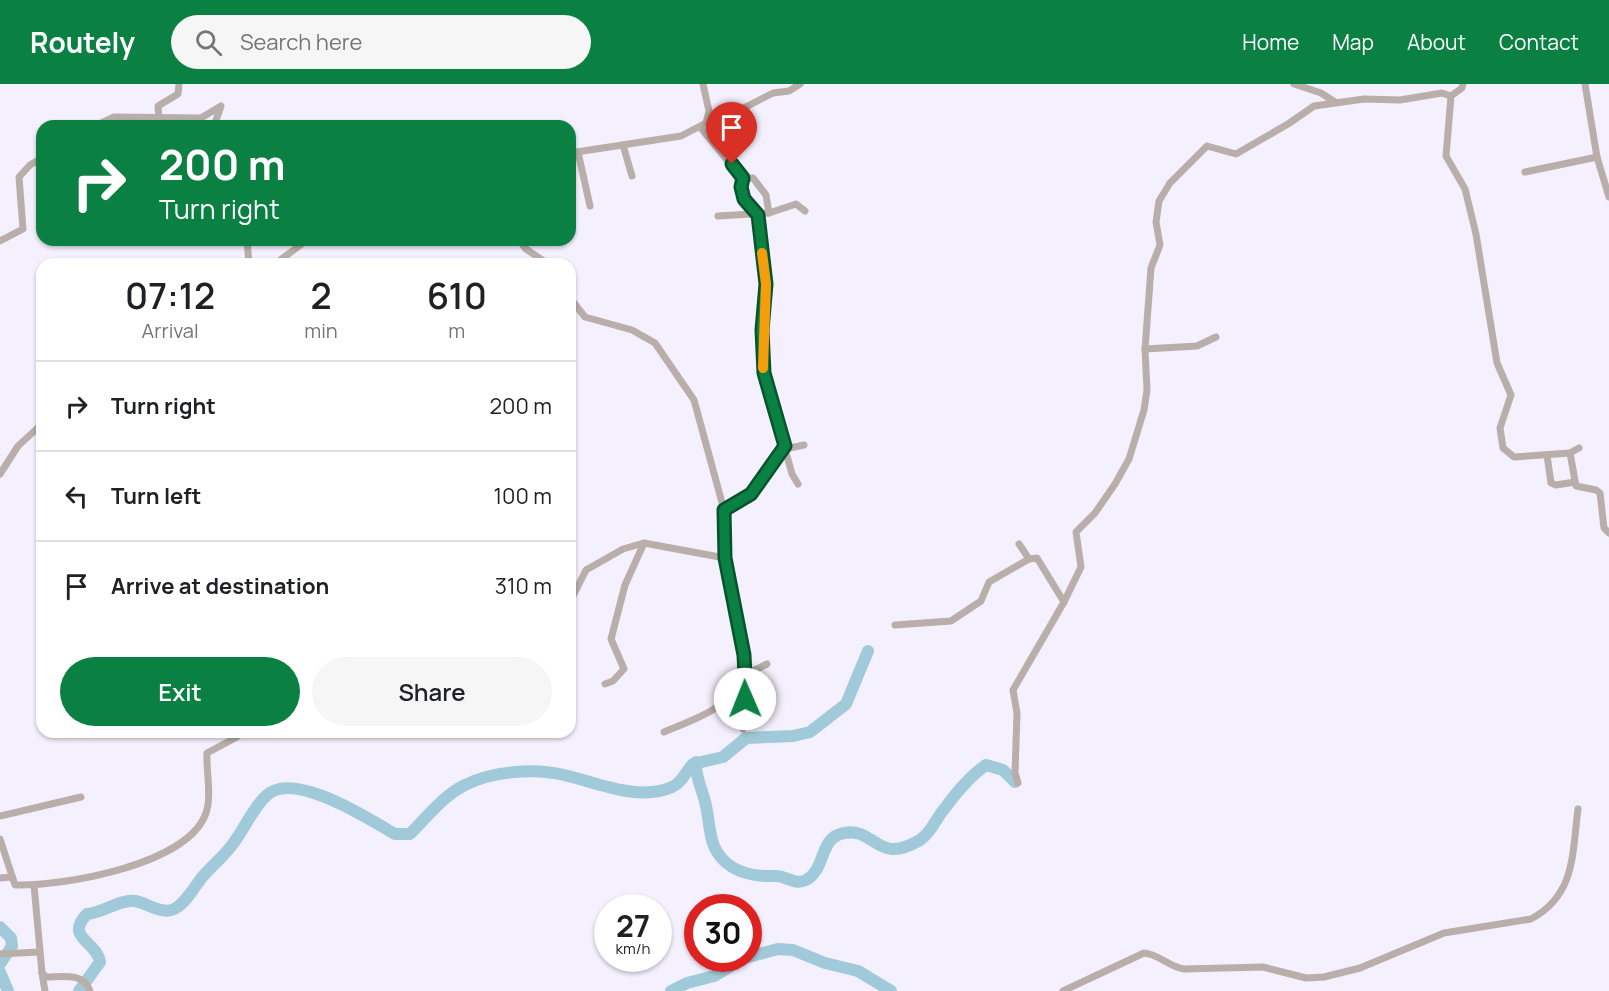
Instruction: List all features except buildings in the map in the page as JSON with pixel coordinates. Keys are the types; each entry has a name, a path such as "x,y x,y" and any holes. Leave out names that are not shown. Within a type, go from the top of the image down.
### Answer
{"street":[{"path":"159,119 158,106 178,94 179,84"},
{"path":"703,84 709,111 703,125"},
{"path":"576,153 674,138 722,119 774,93 789,90 800,84"},
{"path":"1294,84 1321,93 1335,102"},
{"path":"1463,84 1462,88 1451,96 1446,156 1448,163 1462,180 1465,189 1476,234 1497,363 1511,396 1507,415 1501,426 1503,448 1507,454 1514,457 1570,453 1579,448"},
{"path":"1585,84 1597,157 1609,197"},
{"path":"1018,783 1015,773 1017,713 1013,690 1064,602 1081,567 1077,529 1095,513 1115,484 1129,459 1138,431 1147,390 1145,349 1151,264 1160,245 1156,213 1165,189 1207,146 1236,154 1314,106 1364,99 1400,100 1442,93 1451,96"},
{"path":"201,118 220,106 216,120"},
{"path":"108,120 114,117 210,120"},
{"path":"703,125 743,178 741,187 744,199 758,215 766,284 762,342 764,373 792,474 798,484"},
{"path":"623,145 632,176"},
{"path":"1525,172 1597,157"},
{"path":"576,160 590,206"},
{"path":"0,241 23,230 19,177 36,162"},
{"path":"743,178 753,178 762,188 768,213"},
{"path":"718,216 758,215 796,204 804,211"},
{"path":"283,258 299,246"},
{"path":"524,246 539,258"},
{"path":"576,306 585,317 632,330 655,343 691,393 724,510 725,558 738,614 747,708 743,729"},
{"path":"1145,349 1187,348 1216,337"},
{"path":"0,474 12,453 36,430"},
{"path":"724,510 751,494 785,449 804,445"},
{"path":"1570,453 1575,482 1579,489 1598,491 1604,528 1609,533"},
{"path":"1547,455 1551,483 1556,485 1575,482"},
{"path":"576,590 586,570 623,549 644,543 725,558"},
{"path":"604,684 613,681 624,669 610,639 625,585 644,543"},
{"path":"1019,544 1029,559"},
{"path":"895,625 951,621 981,601 989,582 1029,559 1037,558 1064,602"},
{"path":"664,732 725,704 743,678 767,664"},
{"path":"0,839 4,862 15,885 58,884 135,866 172,848 198,829 207,811 207,753 235,738"},
{"path":"0,816 81,797"},
{"path":"1063,991 1144,953 1151,953 1176,968 1263,967 1306,978 1324,977 1360,968 1444,933 1531,919 1542,913 1565,888 1578,809"},
{"path":"0,878 12,877"},
{"path":"34,885 39,952 45,991"},
{"path":"1,954 39,952"},
{"path":"42,973 46,977 87,985"}],"waterway":[{"path":"79,991 100,962 98,955 80,934 81,922 87,914 129,901 140,902 165,911 178,907 229,849 261,801 278,789 293,788 330,799 395,834 410,834 457,789 476,780 500,774 527,771 552,773 631,792 659,791 676,785 693,764 723,757 746,738 793,736 810,732 846,704 868,651"},
{"path":"696,762 711,836 719,855 732,867 748,874 779,876 798,882 812,875 830,841 844,833 863,835 885,848 894,849 920,840 928,833 959,791 974,774 986,765 1003,770 1015,782"},
{"path":"0,927 11,938 12,946 0,964"},
{"path":"762,953 778,949 793,950 825,963 858,971 891,991"},
{"path":"0,972 8,991"},
{"path":"671,991 721,972"}],"slow traffic":[{"path":"762,253 766,284 762,330 763,368"}],"route":[{"path":"732,164 743,178 741,187 744,199 758,215 766,284 762,330 764,373 785,446 755,490 724,510 725,558 738,614 744,655 745,675 741,682 745,699"}]}
